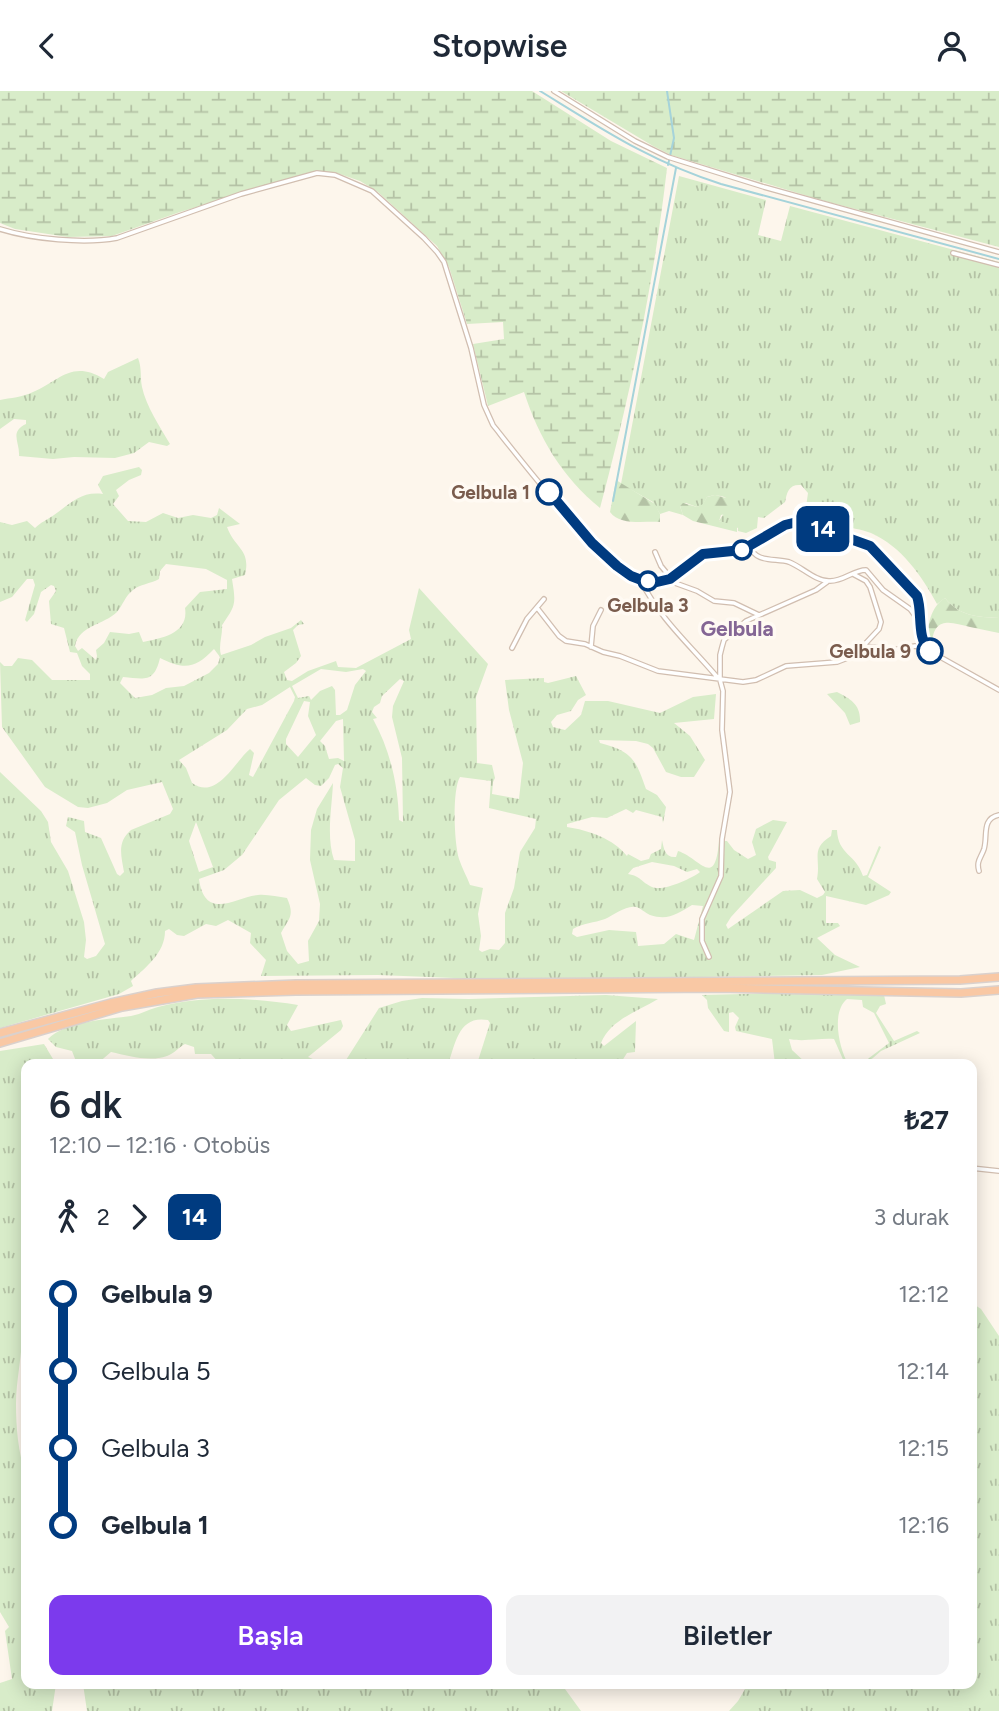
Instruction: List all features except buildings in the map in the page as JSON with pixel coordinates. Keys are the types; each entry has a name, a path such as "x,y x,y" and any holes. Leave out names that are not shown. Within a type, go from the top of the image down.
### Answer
{"highway":[{"path":"0,1033 111,1003 196,988 296,984 947,980 999,977"},
{"path":"0,1043 122,1007 197,994 705,988 961,993 999,990"}],"street":[{"path":"554,91 635,141 668,157 764,187 999,252"},
{"path":"0,229 67,239 99,241 117,238 241,194 317,173 335,175 372,191 424,238 444,262 471,348 484,405 493,425 592,543 617,566 640,580 657,582 670,579 703,554 730,552 750,546 785,525 797,522 809,524 870,546 917,596 926,649"},
{"path":"953,253 999,265"},
{"path":"750,546 757,557 789,562 827,582"},
{"path":"655,552 670,579 709,599 734,603 759,615"},
{"path":"709,957 702,941 702,919 722,876 722,839 730,792 722,730 723,691 720,680 720,655 724,640 746,621 816,590 827,582 840,580 861,569 868,571 883,590 910,609 921,624"},
{"path":"538,608 559,636 566,641 620,656 658,671 743,682 756,680 786,666 837,662 850,657 864,646 879,629 881,622 870,587 860,576 852,573"},
{"path":"640,580 669,625 720,680"},
{"path":"512,648 527,619 544,599"},
{"path":"591,647 593,626 601,611"},
{"path":"864,646 893,650 915,646 926,649 999,690"},
{"path":"979,871 977,863 984,847 987,823 991,817 999,815"},
{"path":"977,1169 999,1171"}],"green space":[{"path":"0,91 532,91 611,141 667,168 640,339 600,508 574,483 553,456 524,392 488,406 473,344 504,339 503,322 467,324 449,267 437,246 378,192 360,181 337,173 318,171 180,212 112,236 68,237 15,229 0,223"},
{"path":"561,91 999,91 999,247 821,200 671,155"},
{"path":"679,176 766,200 758,235 781,241 790,206 999,262 999,618 962,612 945,598 937,604 925,583 892,546 871,533 834,524 817,515 806,507 808,493 801,485 791,487 785,502 764,518 758,517 757,528 746,533 719,521 724,513 724,497 707,497 703,505 697,507 686,503 680,506 683,515 669,511 660,514 653,502 621,484"},
{"path":"138,358 144,394 170,444 167,446 149,442 134,453 115,458 53,459 19,456 17,434 26,424 26,420 14,419 0,429 0,400 29,394 74,371 93,373 104,379 108,372"},
{"path":"139,467 142,470 141,475 116,490 119,496 113,504 128,521 146,522 163,513 178,518 193,515 211,518 217,515 219,508 240,524 227,527 244,554 246,566 245,575 232,579 234,604 222,625 221,655 291,628 301,620 304,624 293,630 301,656 284,672 287,680 292,681 308,671 336,661 338,667 356,668 411,639 409,630 419,588 488,664 476,697 477,763 492,765 495,778 492,794 519,799 523,763 509,710 505,680 544,678 544,682 548,683 576,676 586,695 578,700 571,711 557,715 551,722 553,727 565,730 581,715 585,701 608,701 660,713 693,697 716,694 714,719 674,723 690,736 705,760 694,777 681,777 666,772 648,744 599,740 600,743 619,749 631,758 646,789 657,795 666,807 663,823 662,817 636,810 633,813 626,809 607,818 592,817 567,824 567,827 600,836 627,856 628,854 641,861 649,859 651,854 661,849 662,840 669,856 676,857 678,851 710,868 717,856 719,841 727,841 734,850 748,859 756,855 752,842 756,829 773,820 787,822 768,857 776,862 776,868 731,917 726,925 728,929 783,891 800,890 817,898 823,895 825,892 817,879 818,850 831,836 832,830 837,830 841,845 863,876 867,875 879,846 881,847 868,877 891,892 889,895 866,905 826,896 826,923 838,923 840,926 817,938 835,955 860,967 822,975 505,980 378,975 261,976 266,960 250,943 251,933 228,920 216,926 206,924 184,936 169,929 165,931 158,953 131,981 133,986 119,994 0,1028 0,772 41,811 48,822 51,842 68,871 84,922 84,957 87,959 96,956 105,944 75,832 66,826 68,817 84,821 85,832 101,838 120,876 124,872 121,849 127,835 131,830 170,814 173,809 162,782 127,790 107,803 88,808 78,807 45,787 2,727 0,662 4,666 12,666 18,658 32,660 52,680 90,680 90,674 82,666 77,653 70,652 64,628 51,624 49,601 56,591 54,586 51,585 41,592 34,614 27,622 25,620 35,585 33,579 27,579 12,597 0,602 0,522 12,525 27,521 35,528 77,499 88,494 103,494 98,485 103,476","holes":["166,564 206,569 227,580 227,589 200,592 185,608 185,616 179,629 166,636 143,642 139,632 110,632 96,650 96,660 82,648 78,651 75,646 81,634 117,612 136,588 159,579 160,571","214,649 220,657 218,664 209,673 184,686 166,688 152,695 135,698 120,683 123,677 148,678 155,672 160,658 183,666 195,664","321,669 366,671 355,685 347,710 340,715 336,715 335,690 332,686 320,691 311,700 309,696 298,698 292,686","400,679 404,681 393,706 392,717 402,758 403,822 399,820 395,780 388,755 373,719 377,718 372,712","290,687 295,697 253,777 249,775 254,753 250,749 217,783 210,787 192,783 186,768 179,760 227,730 247,709 262,705","304,701 310,702 308,716 316,735 298,757 286,744 286,739","343,719 344,761 338,758 329,759 325,746 320,741 336,721","335,765 343,768 340,787 355,840 355,861 334,860 330,831 333,783 317,809 311,830 310,860 320,904 319,921 308,941 309,961 298,964 287,951 281,933 291,913 287,898 258,895 222,904 215,903 208,900 202,892 199,879 224,870 242,855 279,800 306,778 321,786 329,778","460,777 491,781 489,808 536,819 535,828 520,852 514,888 505,913 505,943 499,950 479,950 481,936 478,914 483,888 470,885 459,859 455,804","196,822 213,867 199,872 189,841","652,862 674,866 687,872 697,869 700,872 662,888 652,887 628,874 633,868","692,905 703,906 694,940 676,934 664,944 638,946 636,932 609,930 577,937 572,934 577,927 605,919 628,907 638,908 656,917 677,914"]},
{"path":"616,480 655,504 660,514 660,522 626,521 614,516 610,512"},
{"path":"715,495 726,498 731,507 729,513 721,515 719,521 737,526 737,532 693,521 683,515 680,506 683,503 697,507 703,504 707,497"},
{"path":"945,598 962,612 999,618 999,633 945,623 936,628 932,643 928,645 926,643 931,617 936,606"},
{"path":"837,692 854,703 859,711 860,722 850,725 845,713 827,694"},
{"path":"877,991 884,995 886,1004 880,1006 876,1013 894,1041 917,1031 920,1033 868,1059 889,1043 874,1013 863,1007 862,1000 847,999 839,1012 838,1021 846,1059 843,1059 834,1039 789,1039 792,1050 802,1059 774,1059 772,1039 736,1031 739,1018 733,1012 729,1013 729,1032 724,1031 702,995"},
{"path":"606,995 658,999 625,1017 605,1035 601,1043 604,1046 636,1021 635,1052 627,1053 623,1059 479,1059 490,1023 488,1020 478,1020 465,1026 460,1032 450,1059 347,1059 379,1008 422,998"},
{"path":"247,999 298,1005 287,1025 291,1031 341,1020 341,1030 308,1057 313,1059 216,1059 211,1054 195,1054 194,1047 185,1044 170,1055 160,1058 139,1058 111,1052 103,1059 75,1059 72,1051 56,1047 48,1039 55,1033 75,1025 131,1016 158,1007 195,1000"},
{"path":"44,1044 53,1059 21,1059 21,1347 16,1395 21,1458 21,1689 55,1689 52,1711 0,1711 0,1683 12,1679 5,1631 9,1627 0,1612 0,1051"},
{"path":"977,1306 999,1336 999,1711 729,1711 745,1689 977,1689"},
{"path":"84,1689 565,1689 581,1711 87,1711"}],"waterway":[{"path":"540,91 649,155 696,175 999,259"},
{"path":"667,91 674,138 668,165"},
{"path":"613,501 676,168"}],"bus line":[{"name":"14","path":"549,492 592,543 617,566 644,581 670,579 703,554 742,550 785,525 797,522 870,546 917,596 922,634 926,649 930,651"}],"place":[{"name":"Gelbula 1","path":"549,492"},
{"name":"Gelbula 3","path":"648,581"},
{"name":"Gelbula 9","path":"930,651"}],"district":[{"name":"Gelbula","path":"737,629"}]}
